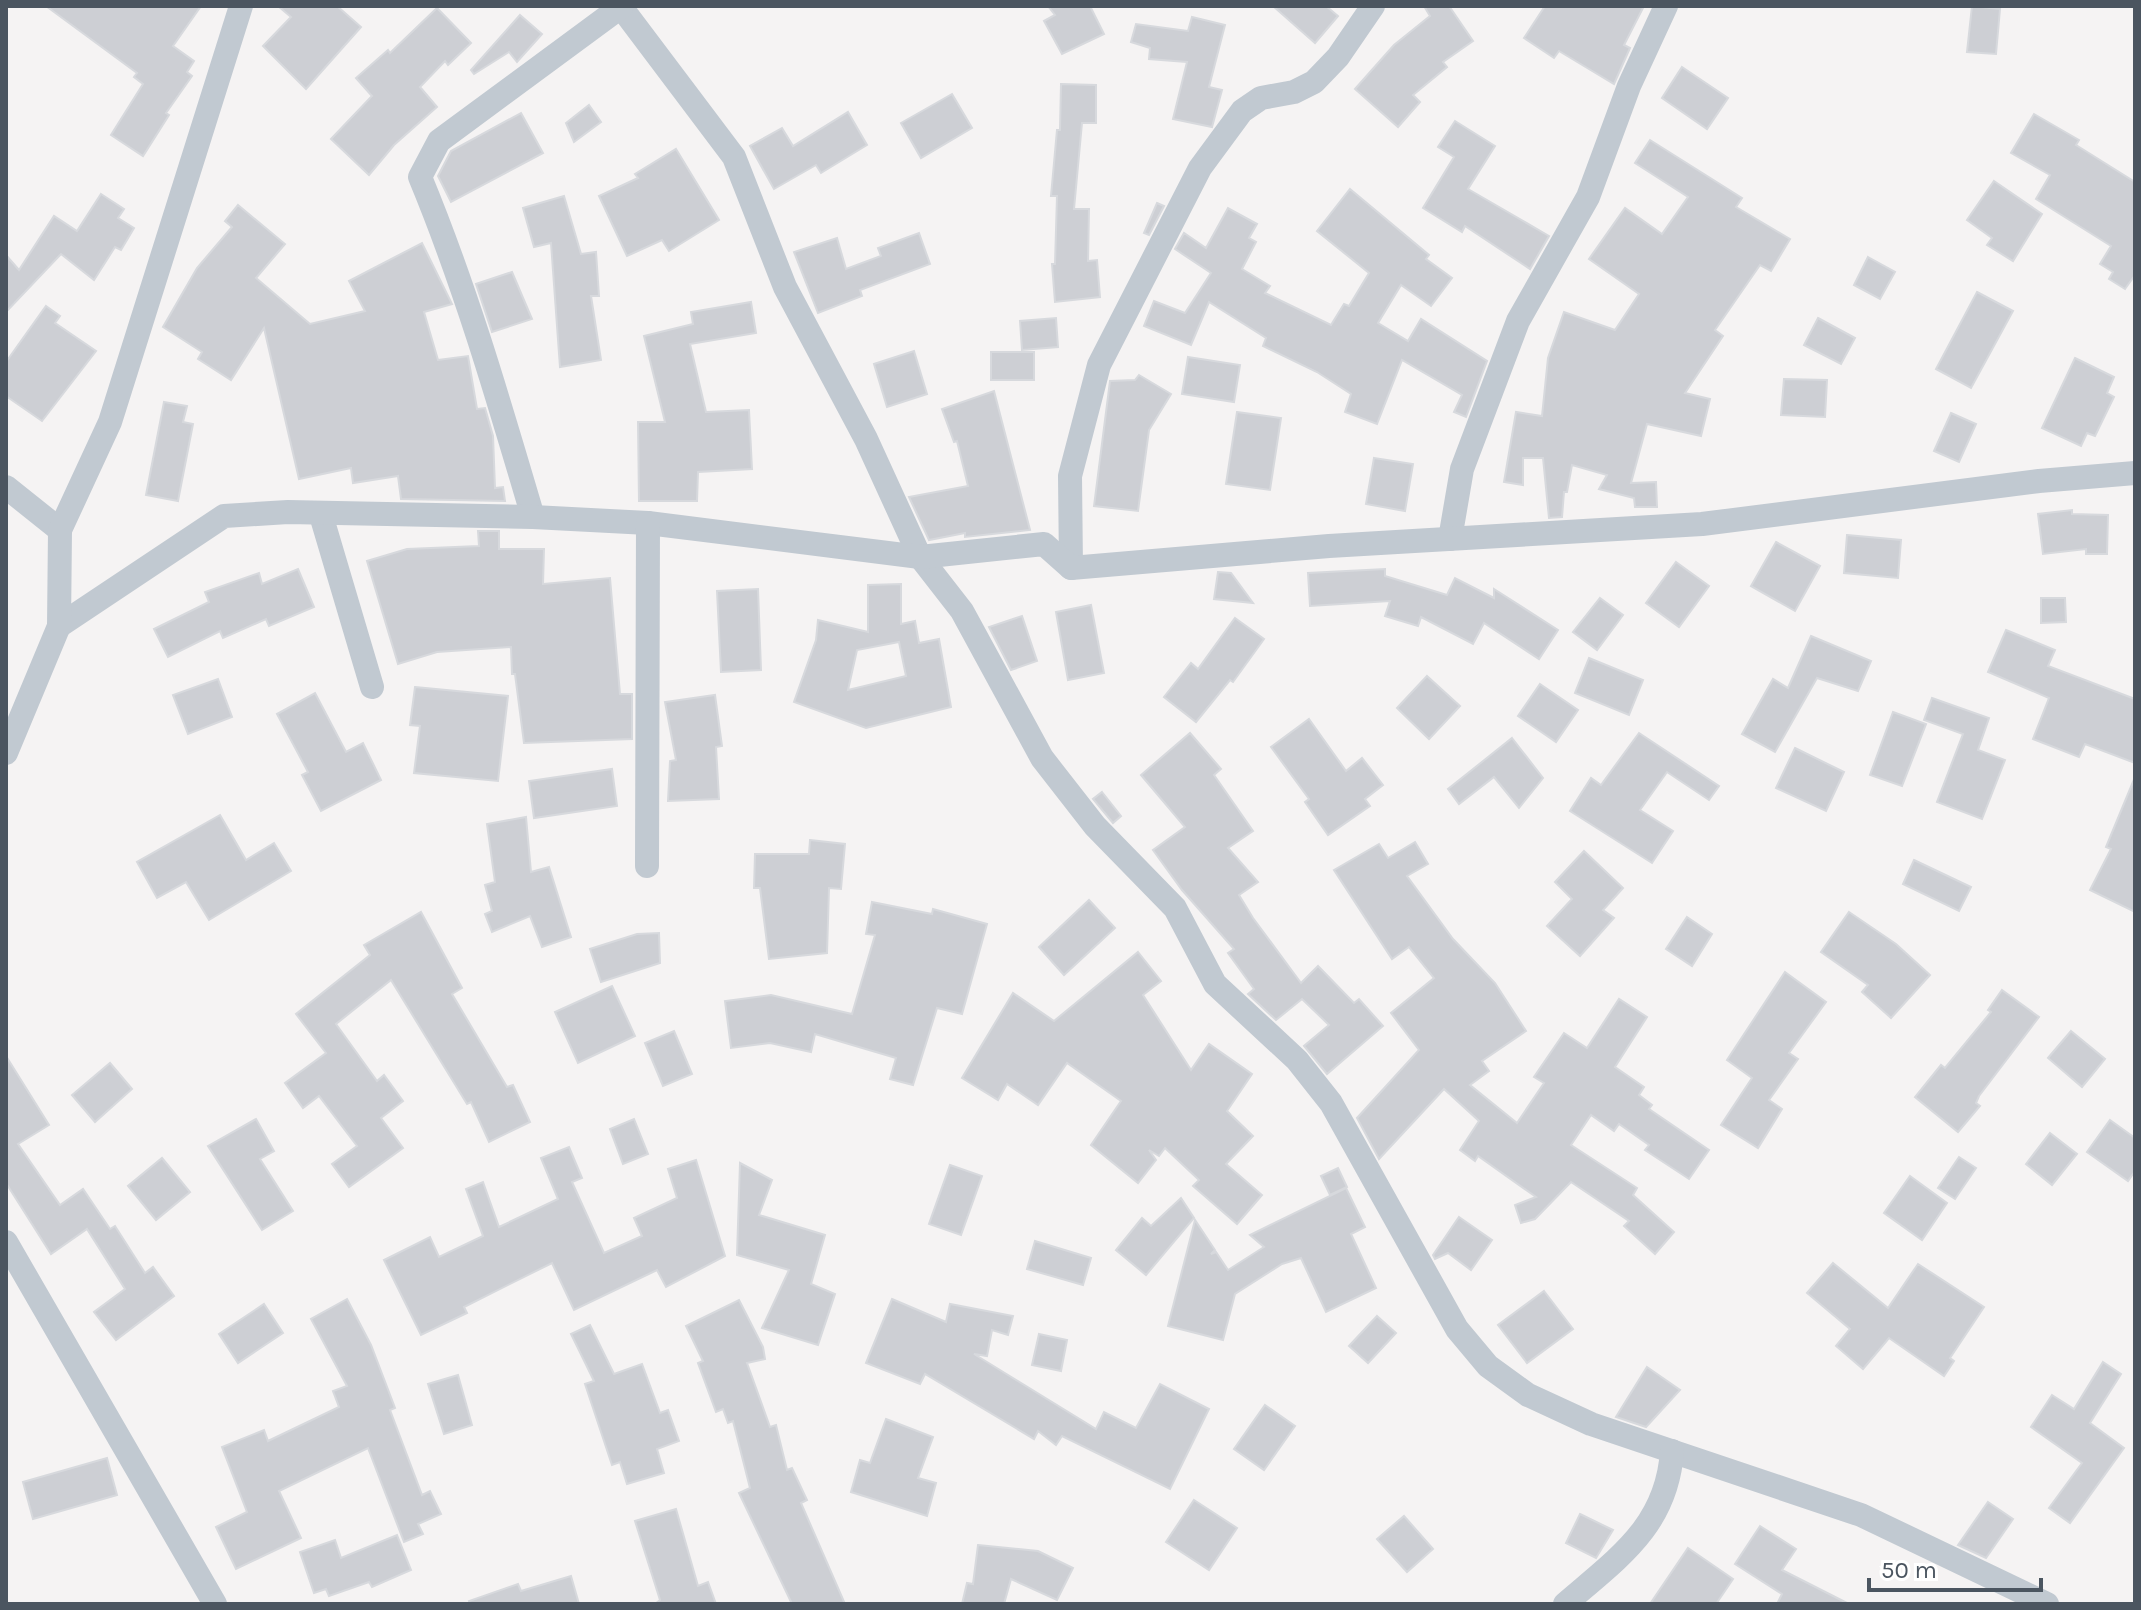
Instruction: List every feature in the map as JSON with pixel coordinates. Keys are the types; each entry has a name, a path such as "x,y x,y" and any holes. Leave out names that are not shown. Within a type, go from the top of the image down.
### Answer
{"street":[{"path":"6,753 59,626 60,530 110,422 241,6"},
{"path":"1071,568 1070,476 1099,365 1200,168 1242,111 1261,98 1294,92 1314,82 1338,57 1373,6"},
{"path":"1450,539 1462,469 1518,321 1588,197 1629,86 1666,6"},
{"path":"533,517 469,308 420,177 439,141 621,7 734,157 785,287 866,439 920,557 962,611 1056,780 1095,826 1175,908 1215,984 1297,1060 1331,1103 1457,1329 1488,1366 1528,1395 1591,1424 1861,1515 2047,1604"},
{"path":"59,626 224,516 288,512 533,517 648,523 920,557 1044,544 1071,568 1450,539 1702,524 2039,481 2135,473"},
{"path":"6,487 60,530"},
{"path":"321,515 372,687"},
{"path":"647,866 648,523"},
{"path":"6,1242 215,1604"},
{"path":"1565,1604 1609,1567 1651,1522 1666,1494 1672,1451"}],"building":[{"path":"46,6 201,6 173,46 194,61 187,72 192,76 166,113 169,115 143,156 111,135 143,84 134,77 137,73"},
{"path":"278,6 337,6 361,27 306,89 263,46 291,17"},
{"path":"1048,6 1090,6 1104,34 1062,54 1044,21 1055,15"},
{"path":"1273,6 1326,6 1338,16 1315,43"},
{"path":"1424,6 1449,6 1473,41 1443,62 1447,67 1413,95 1420,102 1398,127 1355,89 1394,45 1430,16"},
{"path":"1545,6 1644,6 1624,45 1630,48 1614,84 1559,51 1554,58 1524,38"},
{"path":"1972,6 2000,9 1996,54 1967,52"},
{"path":"437,8 471,43 448,65 445,61 420,87 437,107 394,145 369,175 331,139 372,96 356,78 388,50 390,53"},
{"path":"520,15 542,34 517,62 509,52 474,74 471,70"},
{"path":"1192,17 1225,25 1209,87 1222,90 1212,127 1173,119 1187,62 1149,59 1150,48 1131,42 1136,24 1188,31"},
{"path":"1682,67 1728,98 1707,129 1662,98"},
{"path":"1061,84 1096,85 1096,123 1082,123 1074,209 1089,209 1088,261 1097,260 1100,297 1055,302 1052,264 1055,264 1057,196 1051,196 1057,130 1060,130"},
{"path":"952,94 972,128 921,158 901,123"},
{"path":"589,105 601,122 574,142 566,123"},
{"path":"848,112 867,145 821,173 816,165 774,189 750,146 782,128 793,146"},
{"path":"521,113 543,153 451,202 438,176 451,151"},
{"path":"2034,114 2079,140 2076,145 2135,182 2135,275 2125,289 2109,279 2113,272 2100,264 2111,246 2036,199 2050,175 2011,153"},
{"path":"1455,121 1495,146 1468,189 1549,236 1530,269 1465,226 1462,232 1423,208 1454,157 1438,147"},
{"path":"1650,140 1742,198 1736,207 1790,239 1771,271 1760,265 1715,330 1723,336 1685,393 1710,399 1701,436 1647,424 1631,483 1656,482 1657,507 1635,507 1634,498 1599,489 1607,475 1572,465 1567,492 1564,492 1562,517 1549,518 1543,458 1523,458 1523,485 1504,482 1516,412 1542,416 1548,358 1564,312 1615,330 1639,294 1589,259 1625,208 1662,234 1688,197 1635,163"},
{"path":"676,149 719,220 669,251 662,240 627,256 599,196 638,178 635,174"},
{"path":"1994,181 2042,214 2013,261 1987,245 1992,238 1967,220"},
{"path":"1350,189 1429,255 1426,259 1452,278 1431,306 1401,285 1378,323 1408,341 1421,319 1487,361 1466,417 1454,412 1462,395 1402,360 1377,424 1345,412 1351,394 1317,372 1263,346 1266,338 1209,302 1191,345 1144,326 1154,301 1185,313 1211,273 1175,249 1184,233 1206,248 1228,208 1257,224 1249,238 1256,242 1242,269 1270,286 1265,293 1331,325 1344,304 1349,306 1369,273 1317,231"},
{"path":"101,194 124,209 118,218 134,228 121,250 115,247 94,280 61,254 6,312 6,255 19,270 54,216 77,231"},
{"path":"564,196 581,254 596,252 599,296 591,296 601,360 560,367 551,243 534,247 523,208"},
{"path":"1157,203 1164,206 1149,235 1144,233"},
{"path":"238,205 285,244 256,278 310,324 365,311 349,281 422,243 452,304 424,312 438,360 468,356 477,409 485,408 493,436 495,488 503,487 505,501 401,499 398,476 353,483 351,468 299,479 264,328 231,380 198,359 202,352 163,327 197,268 232,227 225,221"},
{"path":"919,233 930,264 860,290 862,296 818,313 794,252 837,238 846,269 881,256 878,248"},
{"path":"1868,257 1895,272 1880,299 1854,285"},
{"path":"512,272 532,319 492,332 476,284"},
{"path":"1977,292 2013,311 1971,388 1936,369"},
{"path":"751,302 756,333 690,344 706,412 749,410 752,469 698,472 697,501 639,501 638,422 665,422 644,336 693,324 691,312"},
{"path":"46,306 60,316 55,323 96,351 42,421 6,396 6,362"},
{"path":"1056,318 1058,347 1022,350 1020,321"},
{"path":"1818,318 1855,338 1841,364 1804,345"},
{"path":"914,351 927,394 887,407 874,364"},
{"path":"991,352 1034,352 1034,380 991,380"},
{"path":"1188,357 1240,365 1234,402 1182,394"},
{"path":"2075,358 2114,377 2107,393 2114,397 2095,436 2087,433 2081,446 2042,428"},
{"path":"1139,375 1171,394 1149,430 1138,511 1094,506 1110,381 1135,380"},
{"path":"1784,379 1827,380 1825,417 1781,415"},
{"path":"994,391 1030,530 965,537 965,533 929,540 909,497 968,486 957,441 954,442 942,409"},
{"path":"164,402 187,406 183,422 193,424 178,501 146,495"},
{"path":"1237,412 1281,418 1270,490 1226,484"},
{"path":"1951,413 1976,424 1959,462 1934,451"},
{"path":"1374,458 1413,464 1405,511 1366,504"},
{"path":"2072,510 2072,514 2108,515 2107,554 2086,554 2086,549 2043,554 2038,514"},
{"path":"478,531 499,531 499,549 544,549 543,584 610,578 620,694 632,694 632,739 524,743 515,674 512,674 511,647 437,652 398,664 367,561 407,549 479,546"},
{"path":"1847,535 1901,540 1898,578 1844,573"},
{"path":"1776,542 1820,566 1795,611 1751,586"},
{"path":"1676,562 1709,586 1679,627 1646,603"},
{"path":"298,569 314,607 269,626 266,619 223,638 220,631 168,657 154,629 209,602 205,592 259,573 262,584"},
{"path":"1385,569 1385,576 1447,595 1455,578 1494,598 1494,589 1558,630 1539,659 1484,623 1473,644 1421,617 1418,626 1385,616 1390,601 1310,606 1308,573"},
{"path":"1218,572 1231,573 1253,603 1214,599"},
{"path":"901,584 901,624 915,621 919,643 939,639 951,707 866,728 794,702 816,640 818,620 868,632 868,585","holes":["899,642 906,676 848,690 857,650"]},
{"path":"758,589 761,670 721,672 717,591"},
{"path":"1600,598 1623,615 1597,650 1573,632"},
{"path":"2041,598 2065,598 2066,622 2041,623"},
{"path":"1091,605 1104,673 1068,680 1056,612"},
{"path":"1022,616 1037,661 1011,670 989,627"},
{"path":"1235,618 1264,639 1233,682 1230,680 1196,722 1164,697 1191,663 1198,669"},
{"path":"2006,630 2055,650 2048,666 2135,699 2135,763 2085,744 2079,757 2033,739 2049,698 1988,672"},
{"path":"1811,636 1871,661 1858,691 1817,678 1775,752 1742,734 1773,679 1788,688"},
{"path":"1589,658 1643,680 1629,715 1575,693"},
{"path":"1427,676 1460,706 1429,739 1397,708"},
{"path":"218,679 232,717 188,734 173,695"},
{"path":"1540,684 1578,710 1556,742 1518,716"},
{"path":"415,687 508,696 498,781 414,773 420,726 410,725"},
{"path":"315,693 346,752 363,743 381,780 321,811 302,775 308,772 277,714"},
{"path":"715,695 722,746 716,747 719,799 668,801 670,761 676,760 665,702"},
{"path":"1932,698 1989,718 1978,750 2005,760 1982,819 1937,802 1963,734 1924,720"},
{"path":"1893,712 1926,724 1902,786 1870,775"},
{"path":"1309,719 1346,771 1362,758 1383,785 1365,799 1370,806 1328,835 1305,802 1309,799 1271,747"},
{"path":"1190,733 1221,769 1214,775 1253,831 1228,848 1258,882 1239,895 1253,918 1301,983 1318,966 1354,1003 1359,999 1383,1026 1327,1074 1304,1046 1329,1025 1302,999 1276,1020 1248,994 1254,989 1228,953 1234,949 1182,890 1153,850 1185,827 1141,775"},
{"path":"1639,733 1719,786 1709,800 1667,772 1640,810 1673,831 1652,863 1570,811 1591,778 1601,785"},
{"path":"1512,738 1543,778 1519,808 1494,777 1459,804 1448,789"},
{"path":"1795,748 1844,772 1826,811 1776,788"},
{"path":"612,769 617,806 534,818 529,781"},
{"path":"2135,777 2135,912 2090,890 2111,849 2106,847"},
{"path":"1102,792 1121,816 1113,823 1093,799"},
{"path":"220,815 246,860 274,843 291,871 209,920 186,882 157,898 137,862"},
{"path":"526,817 531,872 549,867 571,937 542,947 530,916 492,932 485,914 492,911 485,885 495,882 487,824"},
{"path":"810,840 845,844 841,889 829,888 827,953 769,959 760,888 754,888 755,854 809,854"},
{"path":"1415,842 1428,864 1407,876 1453,939 1495,983 1526,1031 1482,1061 1489,1071 1470,1085 1517,1123 1544,1083 1534,1077 1564,1033 1587,1048 1619,999 1647,1017 1615,1067 1644,1087 1639,1095 1652,1105 1649,1109 1709,1150 1689,1179 1645,1150 1649,1145 1619,1124 1614,1131 1591,1115 1571,1145 1637,1188 1633,1195 1674,1232 1655,1254 1624,1226 1629,1221 1571,1182 1535,1219 1521,1223 1515,1205 1536,1197 1478,1156 1475,1161 1460,1150 1479,1121 1444,1089 1379,1159 1357,1118 1419,1050 1391,1013 1434,978 1409,947 1392,959 1334,870 1379,844 1388,858"},
{"path":"1584,851 1623,888 1603,910 1614,918 1580,956 1547,926 1572,899 1555,882"},
{"path":"1914,860 1971,887 1959,911 1903,884"},
{"path":"1089,900 1115,928 1064,975 1039,947"},
{"path":"872,902 932,914 933,909 987,924 962,1014 937,1008 913,1085 890,1079 896,1058 815,1034 811,1052 770,1043 731,1048 725,1001 771,995 852,1014 875,935 866,934"},
{"path":"421,912 462,988 452,994 507,1087 513,1085 530,1122 489,1142 471,1102 467,1104 391,980 336,1024 377,1081 384,1075 403,1101 381,1118 403,1148 349,1187 332,1164 357,1146 319,1096 303,1108 285,1083 326,1053 296,1014 370,955 364,945"},
{"path":"1849,912 1896,944 1930,975 1891,1018 1862,992 1868,985 1821,952"},
{"path":"1687,917 1712,934 1692,966 1666,949"},
{"path":"659,933 660,963 601,982 590,949 637,934"},
{"path":"1138,952 1161,981 1143,995 1191,1070 1209,1044 1252,1074 1227,1111 1253,1136 1226,1164 1262,1195 1237,1224 1193,1186 1199,1180 1165,1148 1159,1156 1149,1150 1156,1160 1138,1183 1091,1145 1121,1101 1067,1063 1038,1105 1007,1084 998,1100 962,1078 1013,993 1054,1021"},
{"path":"1785,972 1826,1002 1789,1053 1798,1059 1769,1100 1782,1109 1758,1148 1721,1125 1752,1078 1727,1060"},
{"path":"612,986 635,1036 578,1063 555,1012"},
{"path":"2002,990 2039,1017 1979,1096 1976,1103 1980,1106 1958,1132 1915,1097 1941,1065 1945,1068 1991,1012 1988,1010"},
{"path":"674,1031 692,1074 663,1086 645,1043"},
{"path":"2071,1031 2105,1059 2082,1087 2048,1058"},
{"path":"6,1056 49,1125 18,1144 60,1205 83,1189 110,1229 115,1226 145,1273 153,1267 174,1296 116,1340 94,1312 125,1289 87,1229 51,1254 6,1183"},
{"path":"110,1063 132,1089 95,1122 72,1095"},
{"path":"256,1119 274,1151 260,1159 293,1211 262,1230 208,1146"},
{"path":"634,1119 648,1154 623,1164 610,1129"},
{"path":"2110,1120 2135,1138 2135,1171 2128,1181 2087,1152"},
{"path":"2050,1133 2077,1154 2052,1185 2026,1164"},
{"path":"569,1147 582,1178 572,1182 604,1253 642,1236 634,1218 677,1198 668,1169 696,1160 725,1256 666,1287 657,1270 574,1310 552,1263 464,1307 467,1313 421,1335 384,1260 430,1237 439,1257 483,1236 466,1189 483,1182 499,1227 558,1199 541,1158"},
{"path":"1959,1157 1976,1168 1955,1199 1938,1188"},
{"path":"162,1158 190,1192 156,1220 128,1186"},
{"path":"740,1163 772,1180 759,1215 825,1235 811,1284 835,1294 818,1345 762,1328 789,1270 737,1255"},
{"path":"950,1165 982,1176 961,1235 929,1224"},
{"path":"1338,1168 1347,1187 1330,1195 1321,1176"},
{"path":"1910,1176 1947,1203 1922,1240 1884,1213"},
{"path":"1346,1188 1365,1227 1351,1234 1376,1288 1326,1312 1301,1258 1282,1264 1235,1294 1223,1340 1168,1326 1195,1220 1215,1250 1211,1254 1216,1252 1228,1270 1264,1247 1250,1235"},
{"path":"1181,1198 1194,1218 1146,1275 1116,1250 1142,1218 1151,1226"},
{"path":"1459,1217 1492,1240 1471,1270 1448,1253 1435,1259 1433,1255"},
{"path":"1035,1241 1091,1258 1083,1285 1027,1269"},
{"path":"1833,1263 1888,1308 1918,1264 1984,1307 1950,1358 1954,1361 1944,1376 1889,1338 1863,1369 1836,1346 1850,1329 1807,1293"},
{"path":"1544,1291 1573,1329 1527,1363 1498,1325"},
{"path":"347,1299 371,1345 395,1408 390,1410 422,1495 430,1491 441,1514 418,1524 423,1534 404,1542 368,1448 279,1491 301,1538 236,1569 216,1527 247,1512 222,1447 264,1430 268,1441 339,1407 333,1391 347,1386 311,1319"},
{"path":"892,1299 946,1322 950,1304 1013,1316 1008,1335 992,1330 987,1356 974,1354 1096,1429 1104,1412 1136,1428 1160,1384 1209,1409 1170,1489 1062,1436 1056,1445 1038,1431 1034,1439 925,1374 920,1384 866,1363"},
{"path":"739,1300 763,1347 765,1359 747,1363 770,1427 776,1425 787,1470 792,1468 807,1500 801,1503 845,1604 792,1604 739,1493 750,1488 733,1421 728,1423 723,1409 716,1412 698,1363 703,1361 686,1326"},
{"path":"264,1304 283,1333 238,1363 219,1334"},
{"path":"1377,1316 1396,1333 1368,1363 1349,1346"},
{"path":"590,1325 614,1374 642,1364 660,1413 668,1410 679,1441 657,1449 664,1473 627,1484 620,1462 612,1465 585,1384 594,1381 571,1334"},
{"path":"1039,1334 1067,1340 1061,1371 1032,1365"},
{"path":"2103,1362 2121,1374 2090,1423 2124,1448 2070,1523 2049,1508 2082,1463 2031,1427 2052,1395 2074,1409"},
{"path":"1647,1367 1680,1390 1646,1427 1616,1417"},
{"path":"458,1375 472,1425 444,1434 428,1384"},
{"path":"1265,1405 1295,1426 1264,1470 1234,1449"},
{"path":"886,1419 933,1437 918,1478 936,1483 927,1516 851,1492 860,1460 870,1463"},
{"path":"107,1458 117,1495 33,1519 23,1482"},
{"path":"1194,1500 1237,1528 1209,1570 1166,1542"},
{"path":"1988,1502 2013,1519 1986,1558 1958,1545"},
{"path":"676,1509 698,1586 708,1582 716,1604 655,1604 660,1600 635,1521"},
{"path":"1580,1514 1613,1530 1596,1558 1566,1543"},
{"path":"1404,1516 1433,1549 1407,1572 1377,1539"},
{"path":"1760,1526 1796,1549 1782,1570 1849,1604 1777,1604 1782,1594 1735,1564"},
{"path":"397,1535 411,1570 372,1587 369,1582 329,1596 326,1589 314,1593 300,1552 335,1540 341,1558"},
{"path":"978,1545 1038,1551 1073,1568 1057,1600 1011,1579 1004,1604 962,1604 967,1583 973,1584"},
{"path":"1688,1548 1733,1579 1716,1604 1650,1604"},
{"path":"571,1576 579,1604 470,1604 469,1601 518,1584 521,1591"}]}
